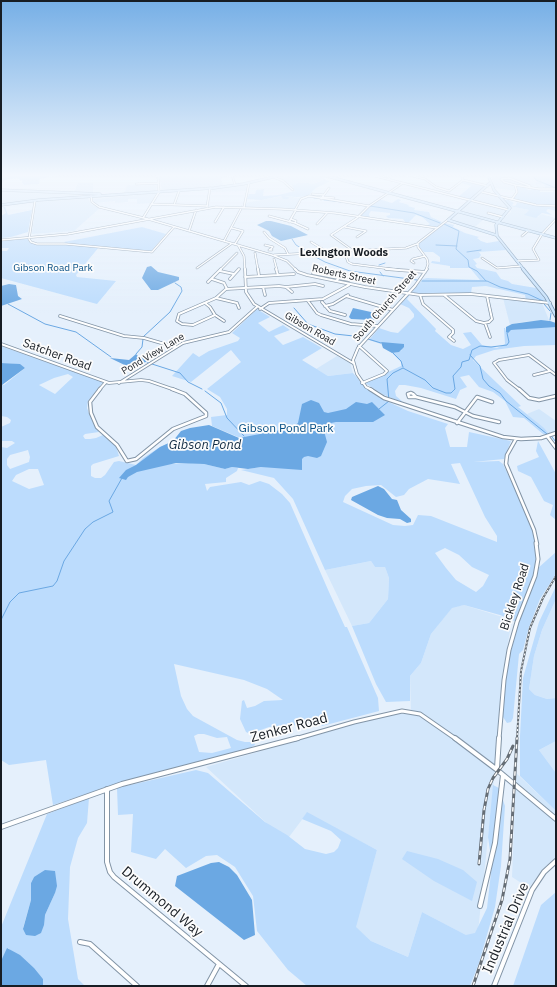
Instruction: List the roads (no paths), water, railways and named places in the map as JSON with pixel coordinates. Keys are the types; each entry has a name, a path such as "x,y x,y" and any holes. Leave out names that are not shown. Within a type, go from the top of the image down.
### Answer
{"main road":[{"path":"453,221 489,232 497,236"},
{"path":"556,238 498,222 496,227 497,236 550,303 556,316"},
{"path":"489,232 496,232"}],"street":[{"path":"32,221 30,238 31,242 37,244 66,244 152,252 162,239 175,227"},
{"path":"1,240 68,234 137,221"},
{"path":"155,221 238,245 243,254 245,288"},
{"path":"189,231 193,221"},
{"path":"224,241 236,221"},
{"path":"286,221 295,223 308,229"},
{"path":"317,224 320,221"},
{"path":"352,221 331,236 353,251"},
{"path":"391,221 437,228"},
{"path":"272,255 406,248 417,244 446,221"},
{"path":"517,261 540,260 534,249 542,234 555,222"},
{"path":"344,227 366,231 357,237"},
{"path":"232,228 243,231 235,244"},
{"path":"522,236 529,230"},
{"path":"264,232 285,248 288,254"},
{"path":"310,242 327,252"},
{"path":"197,268 232,243"},
{"path":"272,250 269,250 278,244"},
{"path":"414,264 411,261 413,259 425,256 417,244"},
{"name":"Roberts Street","path":"238,245 287,261 298,272 350,284 408,294 465,294 550,303"},
{"path":"265,245 273,247"},
{"path":"344,251 348,262 352,264 393,270 425,272"},
{"path":"208,282 237,253"},
{"path":"255,253 260,276"},
{"name":"South Church Street","path":"354,363 355,354 359,346 408,294 425,272 428,264 425,256"},
{"path":"482,258 497,268 521,266"},
{"path":"274,259 278,275"},
{"path":"230,280 239,269"},
{"path":"310,275 315,270"},
{"path":"219,271 234,274"},
{"path":"313,273 349,280"},
{"path":"330,276 332,273 352,277"},
{"path":"245,277 294,274"},
{"path":"336,281 341,275"},
{"path":"212,279 224,283 227,289"},
{"path":"286,288 315,284 323,286"},
{"path":"258,308 269,303 308,301 325,298 350,284"},
{"path":"215,315 193,325 182,324 177,321 179,314 216,298 227,289 277,286 286,288 292,292"},
{"path":"263,287 265,294"},
{"name":"Gibson Road","path":"245,288 247,296 258,308 354,363"},
{"path":"420,295 423,304 454,331 449,337 454,341"},
{"path":"444,295 476,321 486,323 492,320 488,296"},
{"path":"325,306 333,304 347,296 393,310"},
{"path":"216,298 237,303 239,308"},
{"path":"308,301 317,313 322,316 354,325 377,326"},
{"path":"322,302 330,310 345,315"},
{"path":"205,303 210,307 215,315 224,321"},
{"name":"Pond View Lane","path":"118,383 188,341 227,333 258,308"},
{"path":"60,316 124,336 144,338 175,348"},
{"path":"486,323 490,337"},
{"path":"193,325 195,330"},
{"name":"Satcher Road","path":"1,344 106,382"},
{"path":"359,346 387,371 384,374 362,383"},
{"path":"556,375 529,355 499,360 494,363 507,380 529,398 539,400 556,396"},
{"path":"354,363 357,374 362,383 381,397 394,403 457,424 495,435 516,439 547,436 556,433"},
{"path":"534,375 550,371"},
{"name":"Pond View Lane","path":"150,380 186,395 206,416 173,429 136,459 127,461 118,445 97,426 91,413 90,402 106,382 118,383 150,380"},
{"path":"416,397 455,407 473,416 499,422"},
{"path":"457,424 477,397 492,402"},
{"path":"547,436 556,448"},
{"name":"Bickley Road","path":"496,769 504,680 509,650 517,622 535,576 538,559 534,530 506,464 507,455 516,439"},
{"name":"Zenker Road","path":"1,827 107,789 354,722 402,711 420,714 435,723 503,774 556,819"},
{"path":"480,906 495,844 503,774"},
{"name":"Drummond Way","path":"107,789 107,862 110,872 114,877 246,986"},
{"name":"Industrial Drive","path":"494,986 532,890 544,872 556,861"},
{"path":"80,942 90,944 137,986"},
{"path":"207,986 219,964"}],"water":[{"path":"266,221 271,221 291,226 308,235 281,241 272,236 269,231 257,225"},
{"path":"151,266 158,272 179,277 179,280 158,290 151,290 142,278 147,267"},
{"path":"9,284 16,285 18,296 22,299 1,306 1,286"},
{"path":"353,308 371,312 380,317 379,319 371,320 351,319 349,317"},
{"path":"541,320 556,323 556,327 511,330 508,333 506,332 506,327 512,324"},
{"path":"381,342 404,344 404,347 399,352 392,353 383,348"},
{"path":"136,354 139,357 151,359 133,369 110,358 129,360"},
{"path":"1,363 20,364 25,368 2,385"},
{"name":"Gibson Pond","path":"311,400 319,403 324,412 328,413 346,409 356,402 367,404 372,402 385,415 373,422 331,423 324,431 327,442 321,456 317,458 308,456 304,457 302,459 302,470 261,467 248,469 232,467 225,469 204,464 176,463 137,472 128,477 126,480 119,478 126,470 136,465 160,447 173,441 181,431 209,425 239,438 286,429 298,423 302,404"},
{"path":"378,486 384,489 392,499 397,500 401,510 411,519 411,522 407,523 400,519 387,518 378,515 351,500 352,497"},
{"path":"219,862 229,867 237,875 252,900 255,935 244,940 175,886 177,876 211,863"},
{"path":"45,870 55,871 57,886 55,893 45,915 41,933 35,936 26,935 23,929 31,900 31,883 34,877"},
{"path":"7,948 20,955 34,968 43,979 43,986 1,986 1,961"}],"waterway":[{"path":"435,221 440,223"},
{"path":"444,224 459,231 457,246"},
{"path":"292,239 296,245 308,252"},
{"path":"436,245 457,246"},
{"path":"457,246 456,249 468,260 469,267 477,271 486,281"},
{"path":"467,252 481,250"},
{"path":"310,254 325,262 350,271 383,275"},
{"path":"379,265 385,263"},
{"path":"380,272 383,275"},
{"path":"383,275 417,280"},
{"path":"422,281 486,281"},
{"path":"486,281 500,287 528,294 543,301"},
{"path":"143,337 170,312 182,291 181,287 175,283"},
{"path":"8,304 45,324 76,332 111,357"},
{"path":"544,304 550,311"},
{"path":"294,308 308,324 335,334 363,337 360,334 365,326"},
{"path":"550,320 551,313"},
{"path":"366,320 366,325"},
{"path":"470,355 472,350 480,346 491,347 507,345 509,342 507,333"},
{"path":"136,354 142,347 143,339"},
{"path":"368,339 381,343"},
{"path":"393,353 401,361 403,367"},
{"path":"379,409 389,401 387,379 393,373 403,368 425,380 433,388 446,393 451,393 455,389 453,376 461,367 462,362 469,360 470,355"},
{"path":"470,355 480,366 483,379 489,386 500,393 506,401 547,434"},
{"path":"152,364 180,373 188,382 202,389"},
{"path":"205,391 221,403 227,418 244,436"},
{"path":"552,437 556,442"},
{"path":"1,620 10,602 19,593 53,586 57,581 64,561 85,529 93,522 113,512 109,501 122,478"}],"railway":[{"path":"517,739 521,671 530,628 543,598 556,576"},
{"path":"473,986 502,900 510,859 517,738"},
{"path":"479,864 484,810 488,789 493,778 507,759 513,746"}],"district":[{"name":"Lexington Woods","path":"344,253"}],"park label":[{"name":"Gibson Road Park","path":"53,268"},
{"name":"Gibson Pond Park","path":"286,429"}]}
